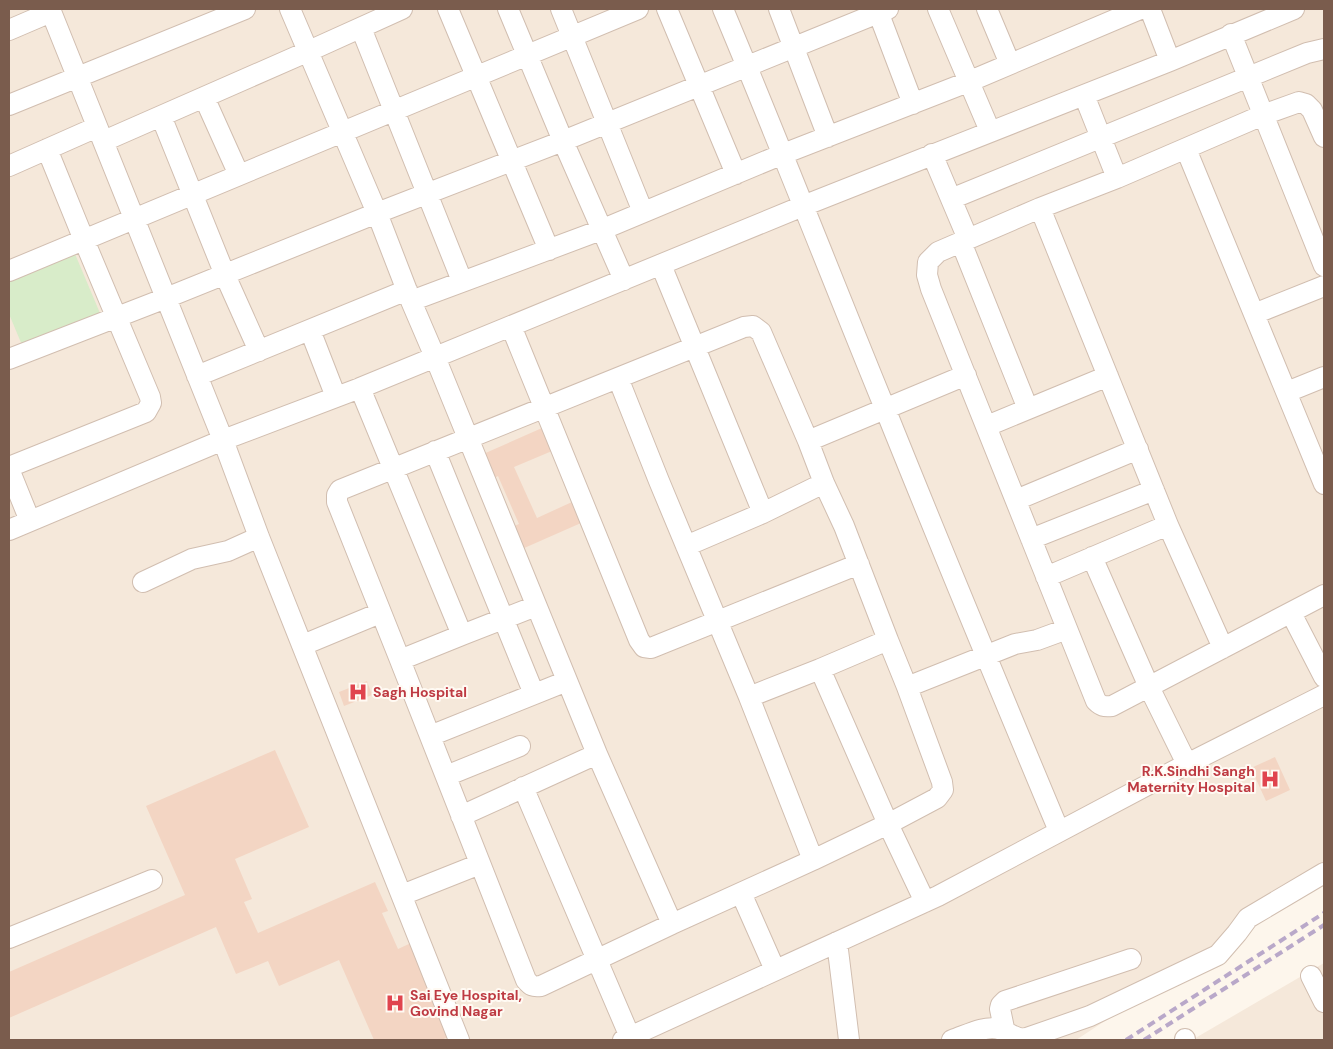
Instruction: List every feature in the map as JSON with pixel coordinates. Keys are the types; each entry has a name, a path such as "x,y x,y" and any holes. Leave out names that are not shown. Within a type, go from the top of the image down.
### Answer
{"street":[{"path":"9,105 245,9"},
{"path":"290,9 377,213 596,754 672,924"},
{"path":"9,166 48,149 160,116 402,9"},
{"path":"448,9 549,250"},
{"path":"508,9 624,280"},
{"path":"561,9 643,212"},
{"path":"9,271 638,9"},
{"path":"667,9 736,174"},
{"path":"723,9 748,67 884,409 1059,831"},
{"path":"779,9 828,137"},
{"path":"938,9 990,132"},
{"path":"987,9 1010,64"},
{"path":"197,376 310,330 409,296 462,281 601,230 783,154 1010,64 1099,16 1140,9"},
{"path":"1150,9 1170,61"},
{"path":"9,530 223,440 435,358 803,206 1170,61 1294,9"},
{"path":"9,30 51,10 223,440 259,538 459,1040"},
{"path":"9,359 607,124 748,67 881,10 913,104"},
{"path":"361,28 462,281"},
{"path":"1231,34 1324,266"},
{"path":"951,199 1307,53 1324,49"},
{"path":"1084,95 1117,178"},
{"path":"204,97 239,175"},
{"path":"1324,137 1312,110 1306,104 1299,102 938,252 928,262 927,275 1046,577 1096,701 1100,705 1112,706 1324,595"},
{"path":"160,116 225,275 259,351"},
{"path":"1186,148 1287,392 1320,463 1324,484"},
{"path":"30,521 9,468 146,412 151,404 150,397 48,149"},
{"path":"932,154 951,199 1028,409"},
{"path":"1040,208 1168,525 1223,648"},
{"path":"661,265 763,513"},
{"path":"1254,314 1324,286"},
{"path":"511,326 639,640 644,647 651,648 859,564"},
{"path":"744,326 753,326 761,332 844,526 907,687 942,782 943,790 937,798 888,824 541,986 535,987 526,980 380,613 337,502 337,495 340,490 618,378 744,326"},
{"path":"310,330 336,397"},
{"path":"808,441 966,375"},
{"path":"987,426 1108,376"},
{"path":"1287,392 1324,376"},
{"path":"618,378 749,697 813,860"},
{"path":"360,388 462,635"},
{"path":"1016,500 1138,449"},
{"path":"435,451 534,694"},
{"path":"686,546 763,513 824,483"},
{"path":"1032,539 1154,490"},
{"path":"1046,577 1168,525"},
{"path":"142,582 192,559 228,551 259,538"},
{"path":"1092,557 1150,687 1188,764"},
{"path":"400,660 536,606"},
{"path":"302,645 380,613"},
{"path":"1290,613 1324,677"},
{"path":"907,687 1015,644 1037,640 1067,629"},
{"path":"749,697 888,640"},
{"path":"820,669 888,824 925,902"},
{"path":"430,736 567,681"},
{"path":"523,787 596,960 626,1038 925,902 1324,695"},
{"path":"446,776 520,746"},
{"path":"461,816 596,754"},
{"path":"402,895 480,864"},
{"path":"952,1040 987,1029 997,1029 1016,1038 1024,1039 1090,1016 1213,958 1225,948 1248,918 1324,873"},
{"path":"9,938 152,880"},
{"path":"741,893 775,970"},
{"path":"837,942 849,1040"},
{"path":"1005,1032 1000,1009 1005,1001 1131,959"},
{"path":"1311,976 1324,1002"}],"shaded area":[{"path":"9,9 1324,9 1324,877 1076,1040 9,1040"},
{"path":"1324,963 1324,1040 1192,1040"}],"green space":[{"path":"70,242 105,325 27,357 9,314 9,268"}],"building":[{"path":"542,428 552,451 514,467 537,518 572,502 581,523 522,549 512,527 519,524 498,476 492,479 481,455"},
{"path":"367,681 372,695 344,706 339,692"},
{"path":"275,750 309,827 235,859 252,899 244,902 258,933 375,882 388,911 382,913 398,949 411,943 451,1036 441,1040 374,1040 339,960 279,986 268,961 236,974 216,927 9,1018 9,972 185,895 146,806"},
{"path":"1275,757 1290,790 1266,801 1251,768"}],"railway":[{"path":"1126,1040 1324,913"},
{"path":"1144,1040 1324,925"}],"place":[{"name":"Sagh Hospital","path":"358,692"},
{"name":"R.K.Sindhi Sangh Maternity Hospital","path":"1270,779"},
{"name":"Sai Eye Hospital, Govind Nagar","path":"395,1003"}]}
